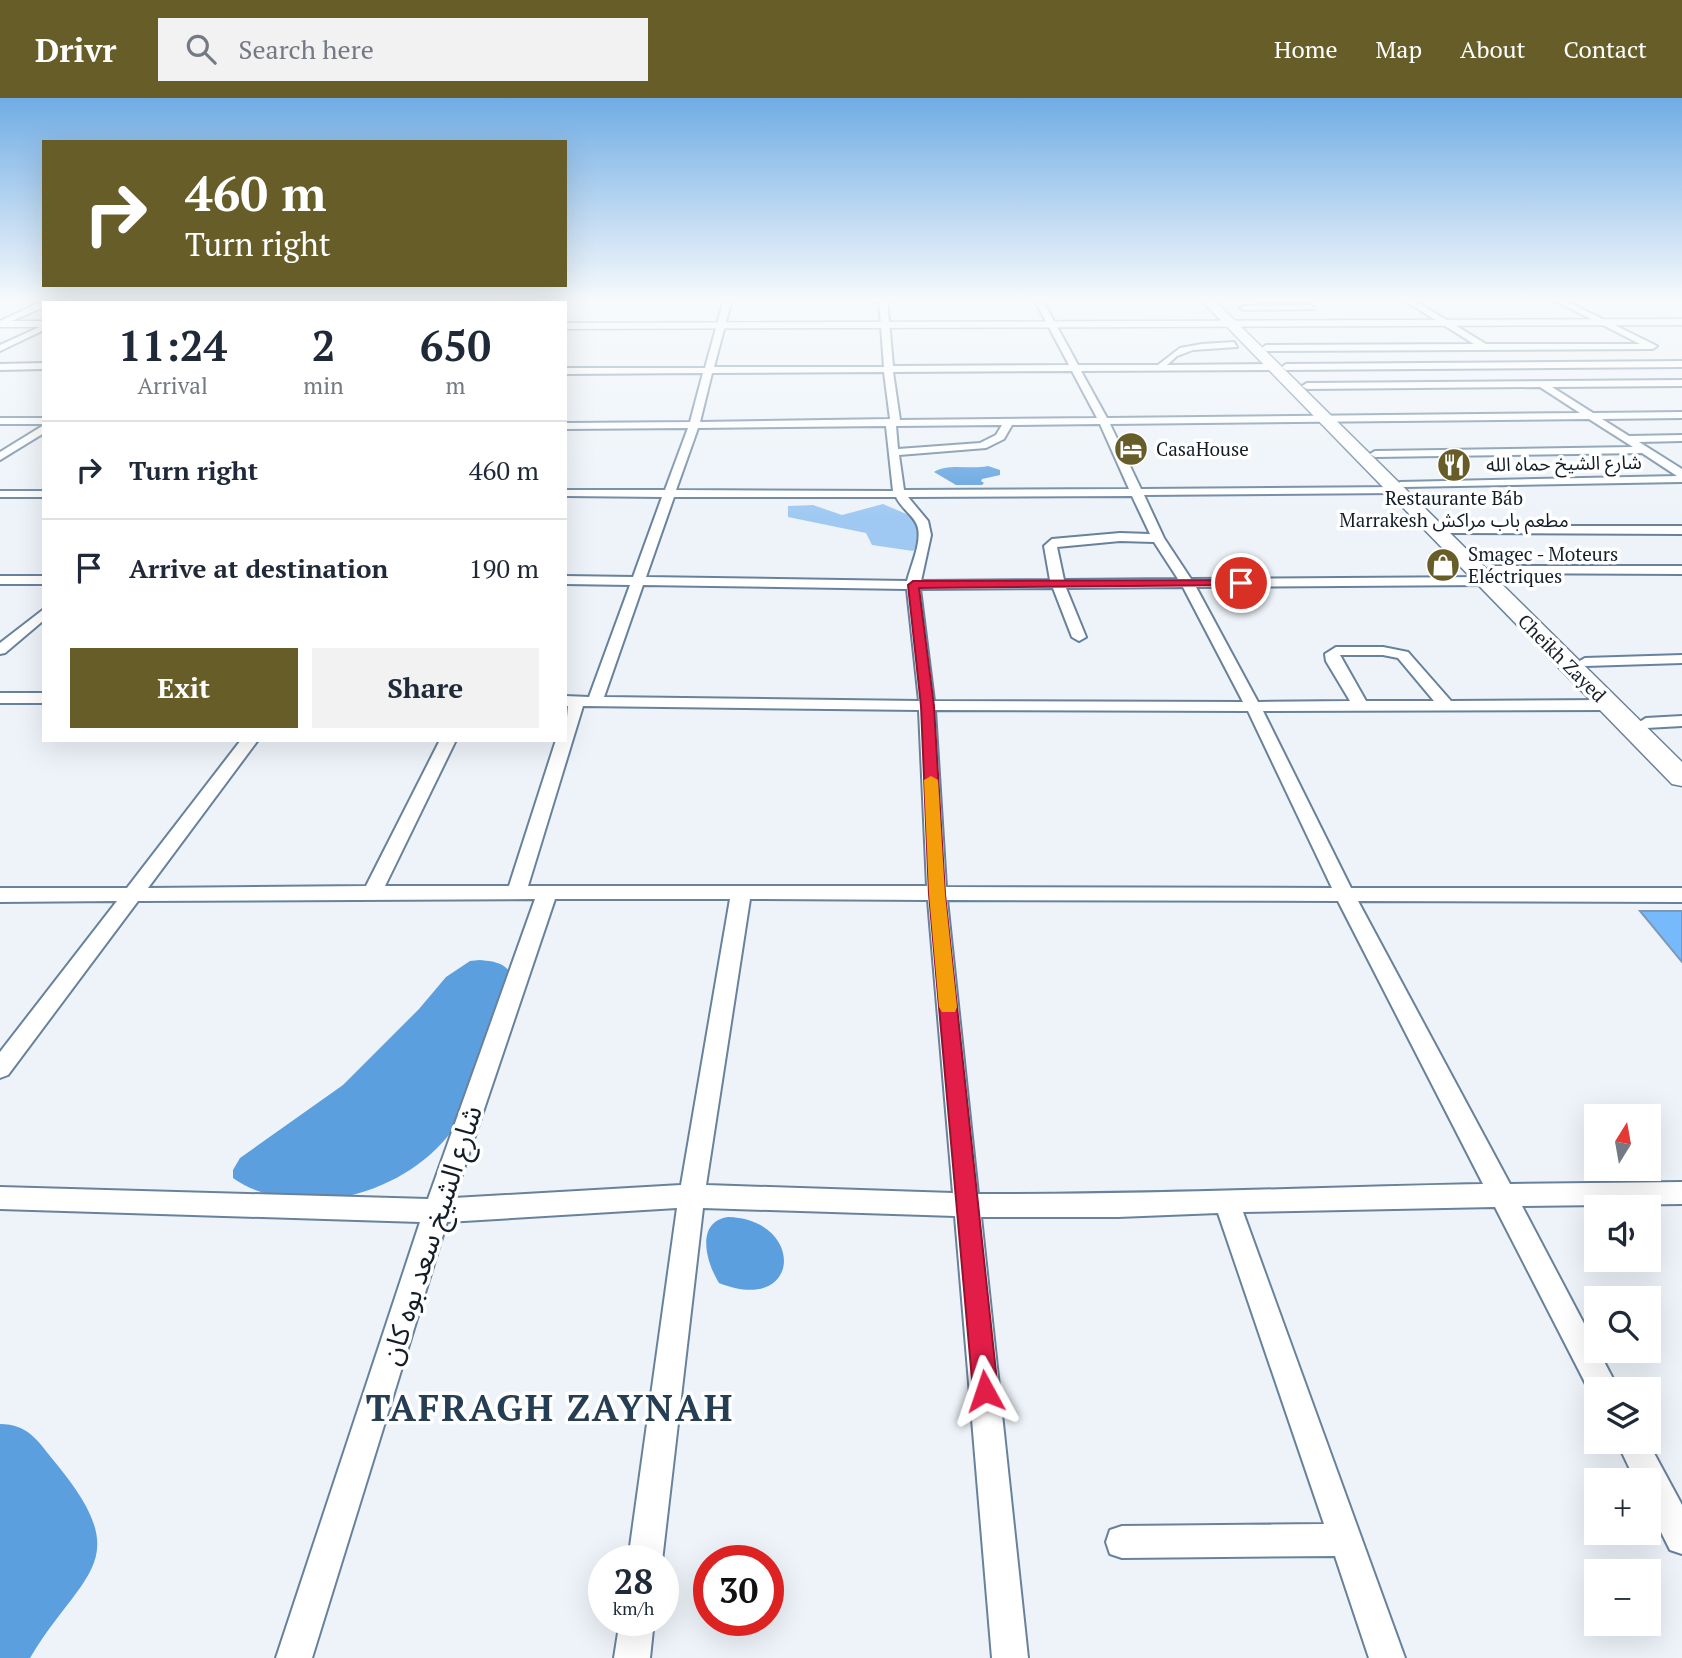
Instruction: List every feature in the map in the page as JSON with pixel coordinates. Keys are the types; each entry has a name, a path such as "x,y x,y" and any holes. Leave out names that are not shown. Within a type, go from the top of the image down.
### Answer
{"highway":[{"name":"Cheikh Zayed","path":"1286,372 1489,576 1609,705 1682,778"},
{"name":"Cheikh Zayed","path":"1289,372 1307,386 1334,419 1375,454 1401,487 1451,530 1489,576 1585,662 1682,758"}],"street":[{"path":"595,701 694,424 709,372"},
{"path":"889,372 898,495 904,506 922,521 925,535 913,585 927,706 937,894 1010,1658"},
{"path":"1077,372 1104,422 1158,538 1187,583 1253,706 1345,895 1597,1377"},
{"path":"1413,372 1432,386"},
{"path":"1523,372 1647,450 1682,476"},
{"path":"1307,386 1682,383"},
{"path":"567,426 1682,415"},
{"path":"0,421 42,421"},
{"path":"895,452 982,446 1000,437 1009,422"},
{"path":"0,457 42,429"},
{"path":"1627,439 1682,438"},
{"path":"1375,454 1647,450"},
{"name":"شارع الشيخ حماه الله","path":"567,493 1138,493 1401,487 1682,476"},
{"path":"0,494 42,494"},
{"path":"1451,530 1682,530"},
{"path":"1079,637 1058,585 1050,546 1056,542 1120,537 1158,538"},
{"path":"567,580 1058,585 1682,570"},
{"path":"0,580 42,580"},
{"path":"0,650 42,615"},
{"path":"0,635 18,635"},
{"path":"1361,706 1333,661 1332,654 1336,651 1383,651 1404,655 1447,706"},
{"path":"1585,662 1682,659"},
{"path":"0,698 42,698"},
{"path":"567,726 571,701 927,706 1609,705"},
{"path":"1646,723 1682,721"},
{"path":"0,1069 248,742"},
{"path":"372,893 447,742"},
{"path":"516,893 564,742"},
{"path":"0,895 547,892 1682,895"},
{"name":"شارع الشيخ سعد بوه كان","path":"294,1658 438,1211 547,892"},
{"path":"647,1545 692,1196 741,893"},
{"path":"0,1198 438,1211 692,1196 968,1205 1227,1203 1312,1198 1682,1193"},
{"path":"1227,1203 1387,1658"},
{"path":"1638,1454 1682,1538"},
{"path":"1122,1542 1345,1540"},
{"path":"632,1658 635,1636"}],"shaded area":[{"path":"988,466 1000,470 1000,475 982,479 982,485 956,485 934,472 946,468"},
{"path":"883,504 911,516 921,528 921,541 913,551 872,545 866,533 788,517 788,506 813,505 842,515"},
{"path":"470,961 500,964 510,972 466,1104 448,1136 437,1148 397,1178 367,1191 334,1199 281,1198 243,1185 233,1178 233,1170 240,1158 343,1085 419,1009 446,977"},
{"path":"728,1217 753,1222 771,1233 781,1247 784,1263 779,1277 766,1287 746,1290 719,1283 714,1274 707,1254 707,1235 718,1220"},
{"path":"0,1424 25,1430 43,1447 79,1495 93,1522 97,1545 93,1564 83,1584 30,1658 0,1658"}],"building":[{"path":"1640,911 1682,911 1682,962"}],"slow traffic":[{"path":"931,780 937,894 948,1007"}],"place":[{"name":"CasaHouse","path":"1131,449"},
{"name":"Restaurante Báb Marrakesh مطعم باب مراكش","path":"1454,465"},
{"name":"Smagec - Moteurs Eléctriques","path":"1443,565"}],"district":[{"name":"TAFRAGH ZAYNAH","path":"550,1408"}],"route":[{"path":"985,1391 937,894 927,706 913,585 1241,583"}]}
